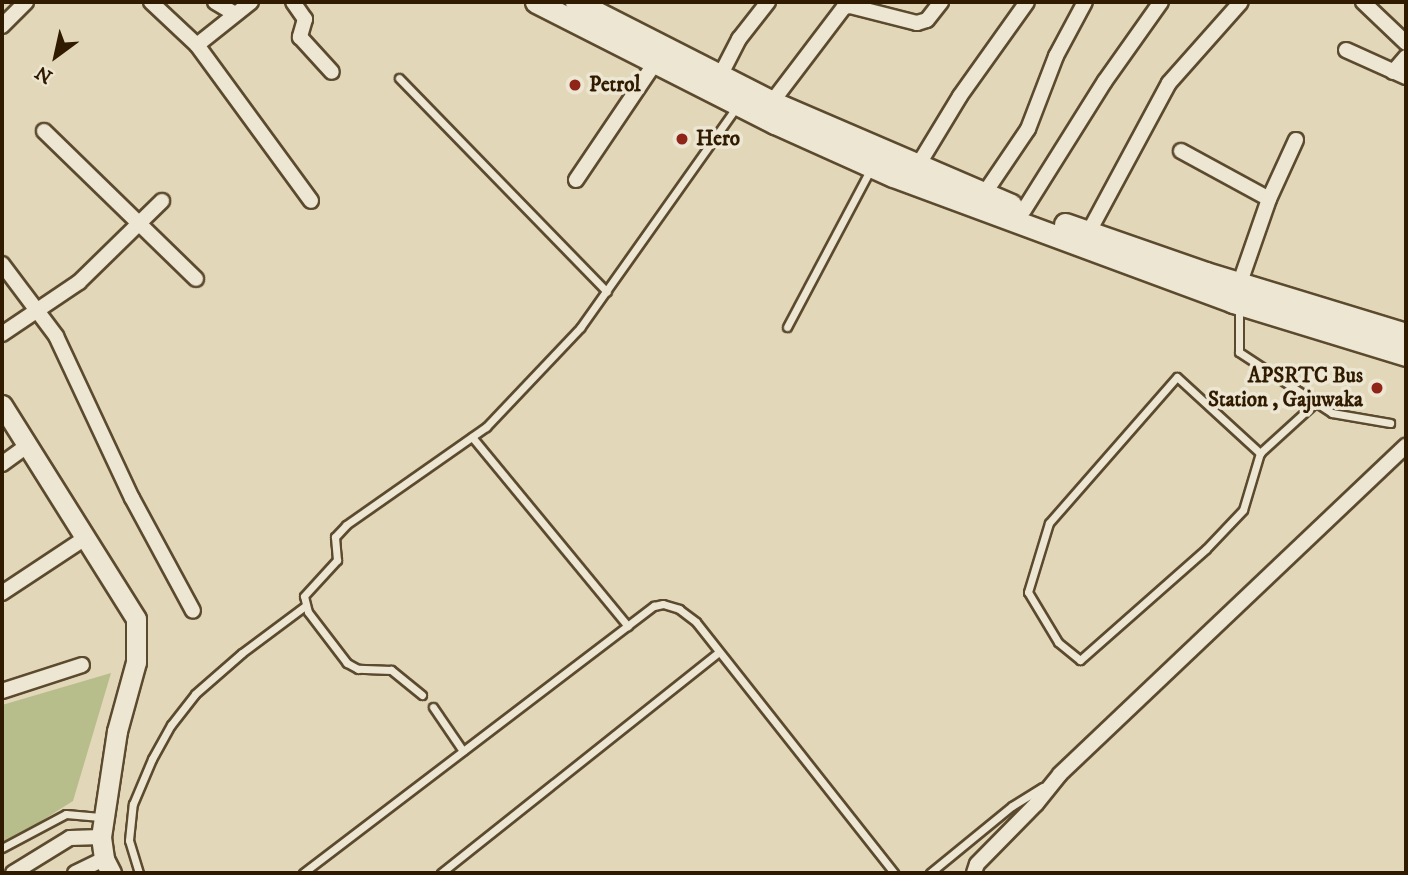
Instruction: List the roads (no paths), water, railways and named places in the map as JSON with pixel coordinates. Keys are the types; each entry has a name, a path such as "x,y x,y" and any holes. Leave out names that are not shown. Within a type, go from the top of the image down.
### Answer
{"main road":[{"path":"536,2 559,7 655,64 772,102 917,167 940,185 1406,355"},
{"path":"576,2 602,8 716,84 738,105 872,166 984,194 1085,239"},
{"path":"1241,297 1406,332"}],"street":[{"path":"3,21 26,2"},
{"path":"151,2 197,45 311,201"},
{"path":"215,2 235,14"},
{"path":"197,45 251,2"},
{"path":"293,2 305,19 300,37 332,72"},
{"path":"772,102 844,7 850,6 917,23 926,20 941,2"},
{"path":"917,167 960,96 1027,2"},
{"path":"984,194 1028,129 1056,56 1085,2"},
{"path":"1024,210 1105,81 1161,2"},
{"path":"1085,239 1169,83 1241,2"},
{"path":"1363,2 1406,43"},
{"path":"716,84 739,39 764,3"},
{"path":"1346,50 1400,74 1406,57"},
{"path":"576,180 655,64"},
{"path":"44,131 196,279"},
{"path":"1241,297 1269,199 1296,140"},
{"path":"1181,151 1269,199"},
{"path":"2,334 79,282 114,251 138,222 162,201"},
{"path":"2,264 56,336 132,498 193,611"},
{"path":"2,405 136,619 136,662 117,731 103,827 107,866 75,873"},
{"path":"2,464 27,446"},
{"path":"974,873 977,864 1054,782 1406,446"},
{"path":"2,593 85,538"},
{"path":"2,691 82,665"},
{"path":"13,873 71,838 103,827"}],"lane":[{"path":"399,78 607,292"},
{"path":"422,695 391,670 358,669 347,663 305,606 304,596 308,590 337,560 335,537 340,530 486,427 580,328 738,105"},
{"path":"787,327 872,166"},
{"path":"1241,297 1239,352 1332,413 1390,423"},
{"path":"1260,453 1177,377 1049,523 1028,592 1058,642 1080,660 1206,549 1243,510 1260,453 1316,402"},
{"path":"472,437 628,626"},
{"path":"303,873 654,606 669,605 696,622 894,873"},
{"path":"139,873 129,840 133,804 152,759 171,725 205,686 305,606"},
{"path":"442,873 719,652"},
{"path":"433,707 463,751"},
{"path":"930,873 1012,806 1054,782"},
{"path":"2,848 66,814 103,827"}],"place":[{"name":"Petrol","path":"575,85"},
{"name":"Hero","path":"682,139"},
{"name":"APSRTC Bus Station , Gajuwaka","path":"1377,388"}]}
